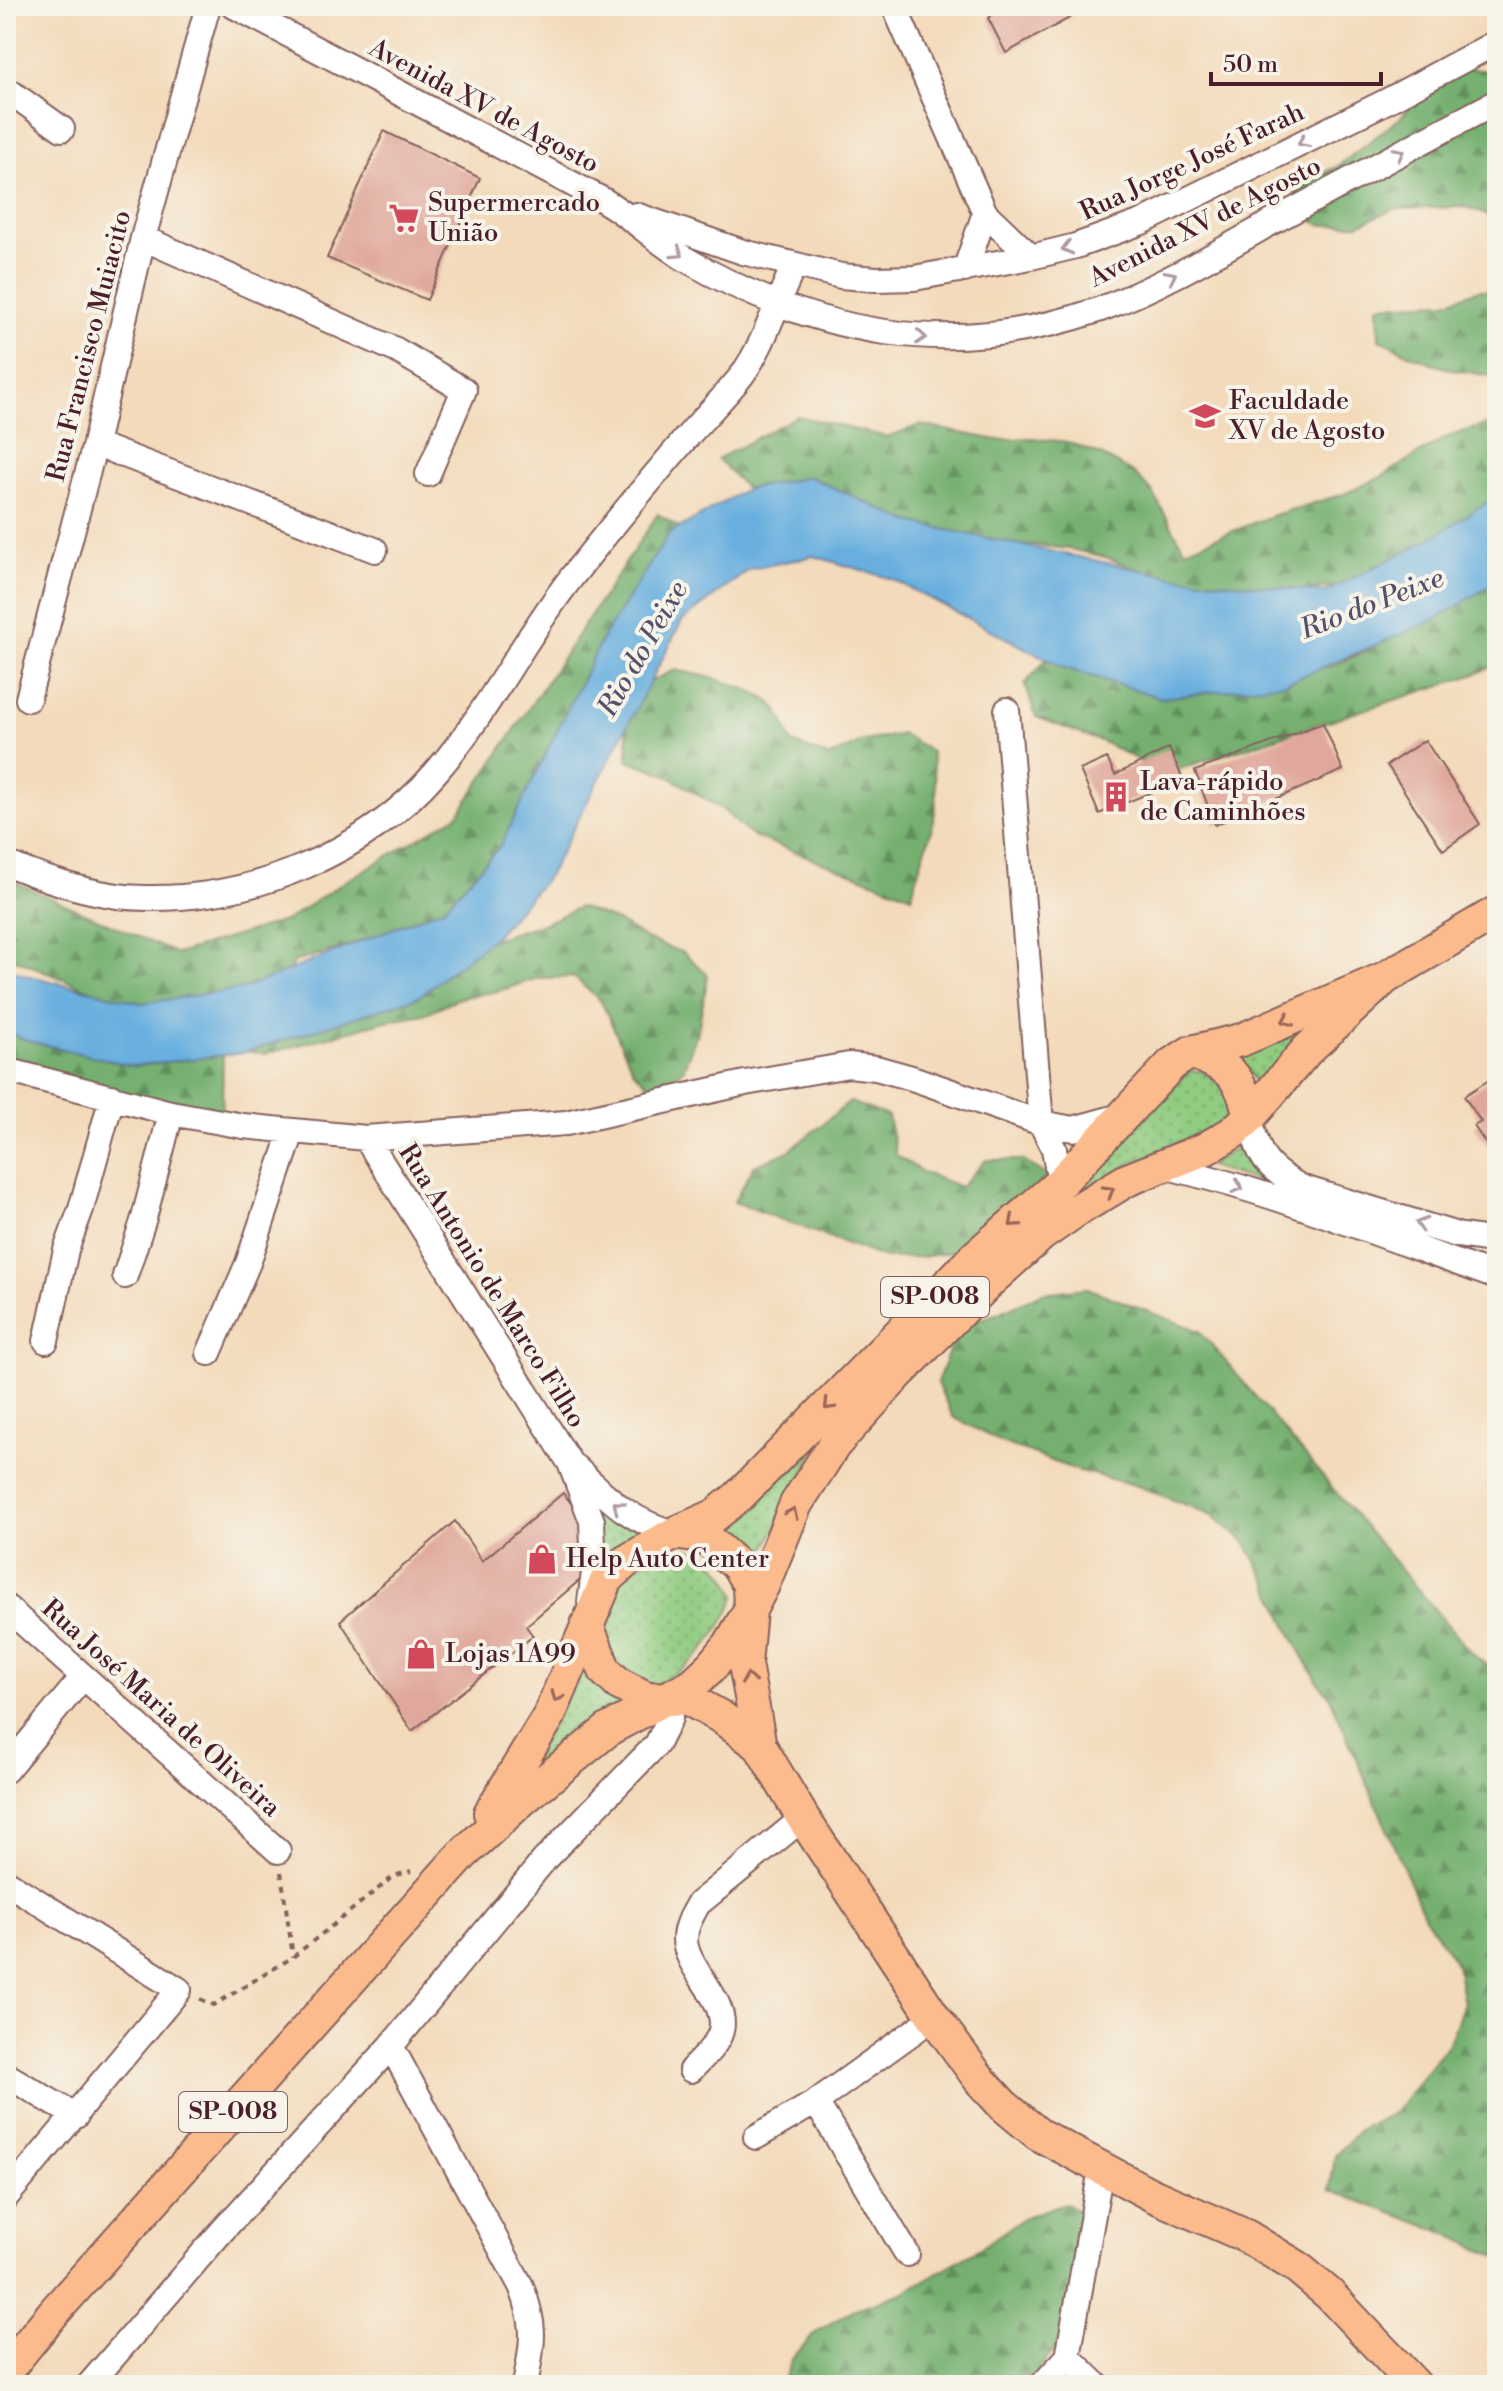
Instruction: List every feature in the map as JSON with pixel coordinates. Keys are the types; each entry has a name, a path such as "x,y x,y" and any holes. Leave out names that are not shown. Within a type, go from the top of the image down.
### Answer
{"main road":[{"name":"SP-008","path":"462,1855 549,1716 607,1579 625,1562 675,1533 714,1516 738,1497 977,1255 1060,1183 1156,1080 1191,1052 1241,1040 1385,978 1497,912"},
{"name":"SP-008","path":"6,2371 54,2312 462,1855 524,1798 609,1729 693,1684 713,1665 750,1610 796,1504 834,1445 898,1374 993,1278 1041,1235 1127,1180 1205,1149 1232,1133 1250,1117 1307,1050 1385,978"},
{"path":"1191,1052 1217,1062 1237,1078 1250,1117"},
{"path":"675,1533 706,1538 738,1566 749,1585 745,1664 760,1746 803,1818 934,2017 980,2080 1003,2105 1038,2134 1152,2195 1246,2236 1297,2267 1329,2294 1415,2385"},
{"path":"587,1625 605,1671 632,1692 647,1698 688,1699 721,1717 760,1746"}],"street":[{"name":"Rua Francisco Muiacito","path":"28,699 95,444 143,238 208,6"},
{"name":"Avenida XV de Agosto","path":"234,6 615,207 684,258 777,303 867,330 926,338 965,337 1061,320 1137,294 1497,102"},
{"path":"894,6 985,213 1031,257"},
{"name":"Rua Jorge José Farah","path":"615,207 704,240 841,276 914,278 965,270 1076,246 1142,222 1385,102 1497,42"},
{"path":"6,89 62,129"},
{"path":"965,270 985,213"},
{"path":"143,238 396,350 464,390 428,474"},
{"path":"6,863 36,876 103,892 145,898 207,893 272,879 348,845 400,809 436,772 481,714 566,584 624,511 742,375 762,342 794,266"},
{"path":"95,444 375,550"},
{"path":"1007,710 1041,1123 1054,1149 1060,1183"},
{"path":"6,1070 171,1113 292,1132 366,1138 566,1123 745,1083 849,1065 876,1068 912,1078 1041,1123 1073,1129 1126,1115"},
{"path":"46,1341 66,1250 81,1209 112,1097"},
{"path":"125,1276 144,1218 171,1113"},
{"path":"1250,1117 1256,1148 1268,1165 1280,1176 1303,1188 1457,1235 1497,1241"},
{"path":"209,1353 248,1263 292,1132"},
{"name":"Rua Antonio de Marco Filho","path":"366,1138 570,1463 592,1521 594,1572 587,1625"},
{"path":"1163,1166 1273,1198 1497,1277"},
{"name":"Rua Antonio de Marco Filho","path":"570,1463 627,1514 653,1527 675,1533"},
{"name":"Rua José Maria de Oliveira","path":"6,1607 278,1851"},
{"path":"6,1770 83,1677"},
{"path":"89,2385 222,2231 391,2046 545,1859 657,1744 670,1718 669,1697"},
{"path":"691,2070 714,2044 722,2022 720,2010 688,1954 685,1940 689,1920 698,1904 803,1818"},
{"path":"6,1882 179,1990 6,2197"},
{"path":"756,2137 816,2102 934,2017"},
{"path":"391,2046 521,2286 531,2312 534,2333 525,2385"},
{"path":"6,2075 76,2116"},
{"path":"816,2102 907,2254"},
{"path":"1042,2385 1068,2357 1101,2169"},
{"path":"1068,2357 1097,2385"}],"path":[{"path":"278,1851 293,1957"},
{"path":"179,1990 214,2005 293,1957 394,1876 462,1855"}],"green space":[{"path":"1454,67 1497,72 1497,219 1466,207 1394,209 1359,224 1323,225 1285,211 1304,182 1338,166 1400,118 1424,91"},
{"path":"1479,290 1497,291 1497,377 1445,368 1379,339 1378,305 1446,302"},
{"path":"797,416 887,437 920,425 997,440 1031,438 1067,442 1101,455 1132,472 1152,491 1185,550 1274,515 1344,494 1379,478 1447,437 1497,421 1497,531 1364,583 1288,592 1172,582 1105,557 1070,549 1033,545 961,546 801,479 746,489 718,459"},
{"path":"658,514 687,533 607,632 501,845 444,908 352,945 293,962 285,985 149,1015 6,955 6,878 177,954 287,920 344,882 458,815"},
{"path":"1497,564 1497,664 1473,675 1169,772 1103,742 1036,717 1025,684 1050,655 1199,668 1333,666 1368,650"},
{"path":"675,670 728,683 756,694 776,708 792,743 829,757 864,741 903,734 931,752 936,786 935,810 912,896 750,835 723,810 665,774 628,760 627,724 641,686"},
{"path":"579,907 617,921 646,939 684,953 708,975 698,1030 684,1068 660,1095 633,1070 601,1001 574,977 538,978 498,991 459,998 424,1014 386,1021 266,1054 232,1049 367,978 545,923"},
{"path":"1314,1026 1257,1086 1248,1069 1231,1050"},
{"path":"6,1032 132,1066 223,1055 222,1113 175,1110 6,1056"},
{"path":"1188,1071 1202,1071 1227,1088 1229,1102 1225,1117 1213,1127 1132,1163 1064,1202 1062,1200 1115,1151"},
{"path":"850,1102 888,1116 896,1155 924,1173 961,1187 986,1160 1022,1160 1048,1176 959,1251 921,1257 885,1258 734,1202 754,1166 789,1151"},
{"path":"1239,1146 1261,1175 1274,1186 1209,1166"},
{"path":"1087,1288 1200,1331 1473,1655 1497,1672 1497,2257 1443,2232 1330,2190 1335,2156 1360,2129 1394,2113 1450,2041 1464,2003 1457,1965 1425,1917 1329,1695 1319,1684 1293,1638 1265,1577 1244,1541 1210,1514 1135,1485 1076,1470 1001,1442 953,1417 937,1383 958,1326 999,1313 1042,1293"},
{"path":"825,1430 754,1572 717,1529"},
{"path":"592,1501 609,1514 644,1531 598,1565"},
{"path":"688,1548 704,1555 717,1566 736,1595 723,1623 705,1647 683,1668 656,1684 639,1679 625,1671 608,1649 604,1621 608,1606 625,1575 655,1558"},
{"path":"586,1660 628,1701 517,1791"},
{"path":"1065,2203 1095,2222 1081,2295 1054,2350 1033,2376 984,2381 976,2385 782,2385 792,2359 816,2332 853,2310 903,2293 985,2245 1025,2217"}],"water":[{"name":"Rio do Peixe","path":"810,477 909,522 1175,577 1325,592 1427,541 1497,496 1497,581 1435,620 1286,683 1162,698 1062,667 892,579 814,556 750,569 682,621 549,875 494,937 418,997 243,1053 132,1066 29,1041 6,1032 6,968 142,1003 243,989 444,908 501,845 602,639 669,534 746,489"}],"building":[{"path":"1004,6 1066,6 1071,17 1006,53 988,18"},
{"name":"Supermercado União","path":"384,131 480,178 427,300 327,258"},
{"path":"1323,723 1343,770 1215,825 1195,771"},
{"path":"1425,740 1480,824 1443,850 1387,765"},
{"name":"Lava-rápido de Caminhões","path":"1169,748 1183,779 1099,814 1080,770 1107,758 1115,775"},
{"path":"1497,1075 1497,1140 1488,1147 1474,1126 1481,1122 1464,1096"},
{"path":"563,1493 584,1520 581,1579 526,1626 533,1636 412,1731 340,1621 455,1521 482,1561"}],"place":[{"name":"Supermercado União","path":"404,218"},
{"name":"Faculdade XV de Agosto","path":"1205,416"},
{"name":"Lava-rápido de Caminhões","path":"1116,797"},
{"name":"Help Auto Center","path":"542,1559"},
{"name":"Lojas 1A99","path":"421,1654"}]}
